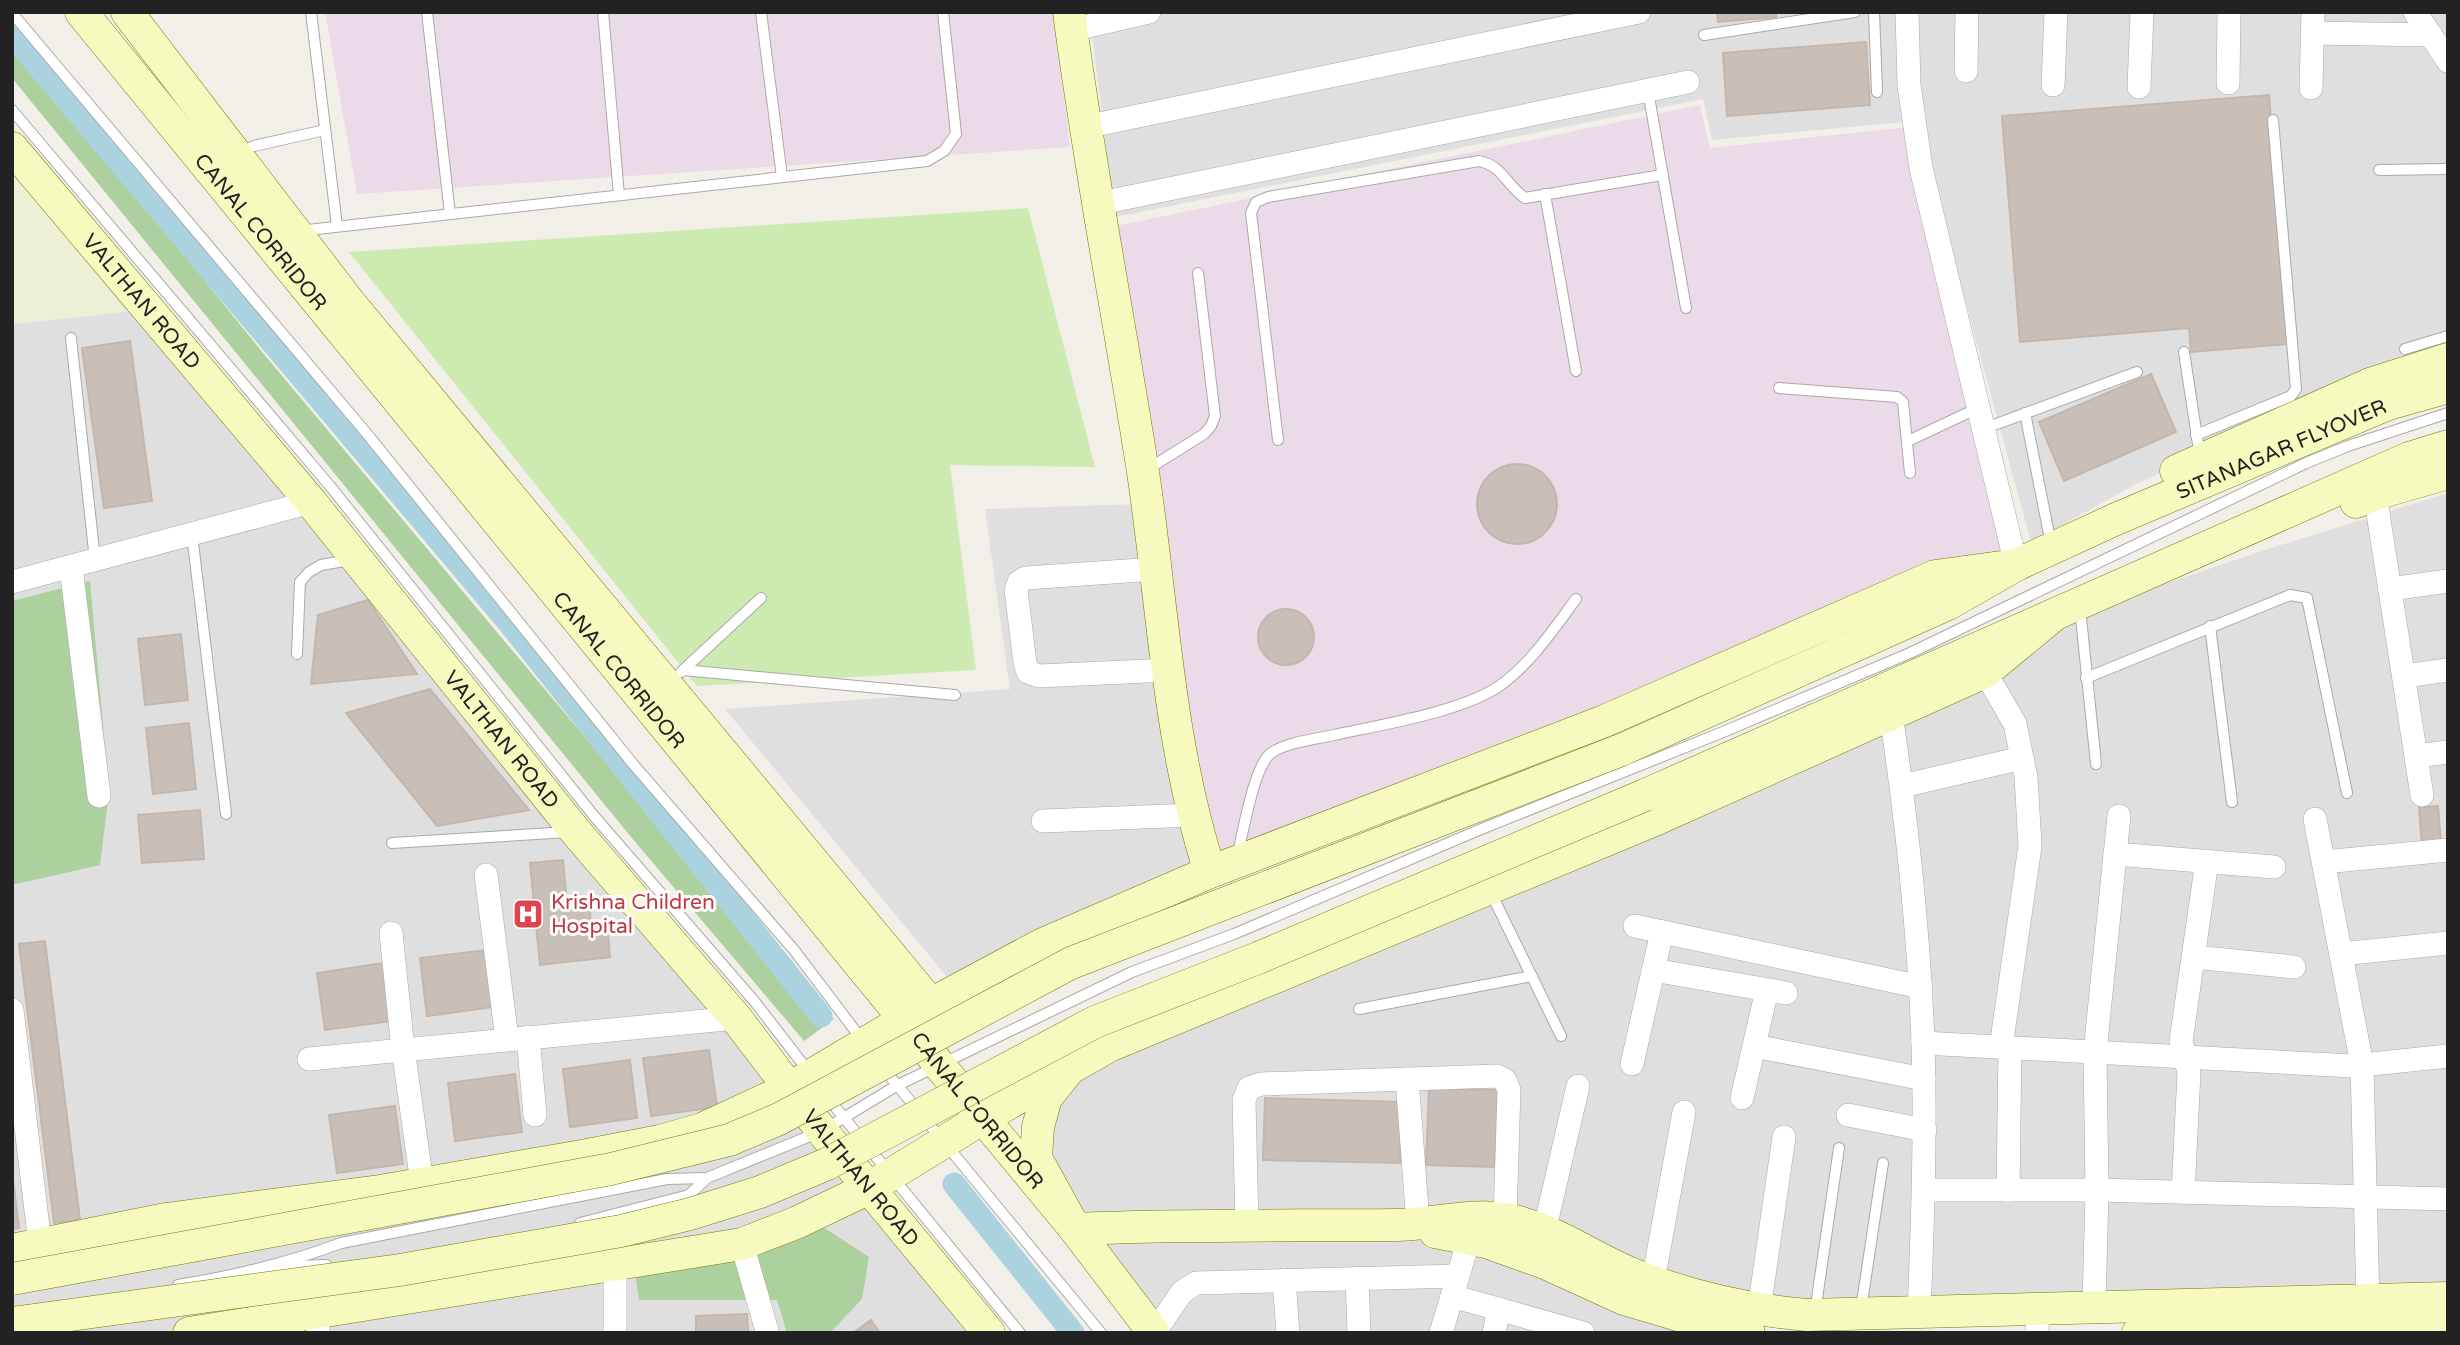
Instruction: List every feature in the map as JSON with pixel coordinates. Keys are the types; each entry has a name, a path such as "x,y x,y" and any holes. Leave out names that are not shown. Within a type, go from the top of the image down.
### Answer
{"main road":[{"name":"CANAL CORRIDOR","path":"81,12 224,163 918,1013 939,1065 1075,1229 1154,1333"},
{"path":"127,12 224,163 295,231 349,302 675,678 918,1013"},
{"path":"1070,21 1096,204 1143,472 1177,741 1193,815 1223,868"},
{"name":"VALTHAN ROAD","path":"12,148 312,502 576,832 736,1018 801,1082 879,1182 989,1333"},
{"path":"2199,459 2370,384 2407,361 2448,359"},
{"name":"SITANAGAR FLYOVER","path":"2016,565 2116,519 2199,459 2448,387"},
{"path":"12,1323 400,1270 621,1231 690,1214 760,1192 827,1164 1096,1022 1258,958 1644,795 2409,458 2448,446"},
{"path":"2231,537 2265,543 2375,494 2448,473"},
{"path":"12,1279 475,1196 611,1169 729,1140 779,1119 1071,963 1621,750 1948,604 2016,565"},
{"path":"26,1247 166,1219 380,1191 660,1141 702,1129 801,1082 1041,945 1223,868 1602,722 1935,576 2016,565"},
{"path":"189,1333 318,1322 615,1264 742,1244 798,1222 879,1182 983,1118 1109,1046 1657,819 1985,672 2067,608"},
{"path":"1069,1069 1046,1098 1038,1127 1036,1158 1075,1229 1130,1226 1409,1224 1466,1218 1506,1219 1545,1232 1636,1275 1731,1305 1754,1321"},
{"path":"1409,1224 1545,1262 1624,1299 1726,1329 1754,1321 1861,1313 2037,1321 2094,1307 2368,1301 2437,1313"},
{"path":"2138,1333 2347,1331 2437,1313"}],"street":[{"path":"1070,21 1149,12"},
{"path":"1085,127 1639,12"},
{"path":"1907,12 1909,85 1921,168 2016,565"},
{"path":"1966,71 1967,12"},
{"path":"2053,85 2056,12"},
{"path":"2139,87 2142,12"},
{"path":"2228,83 2229,12"},
{"path":"2415,12 2448,61"},
{"path":"2311,88 2312,22 2431,36"},
{"path":"1096,204 1688,82"},
{"path":"2375,494 2422,795"},
{"path":"12,582 312,502"},
{"path":"71,566 99,796"},
{"path":"1155,569 1026,578 1019,582 1016,590 1025,663 1028,672 1038,676 1168,670"},
{"path":"2390,589 2448,582"},
{"path":"2404,676 2448,670"},
{"path":"1985,672 2015,724 2022,758 2031,846 2006,1047 2008,1191"},
{"path":"1891,714 1902,786 1921,987 1927,1318"},
{"path":"2416,756 2448,752"},
{"path":"1902,786 2022,758"},
{"path":"1043,821 1193,815"},
{"path":"2094,1307 2097,1190 2095,1052 2119,816"},
{"path":"2315,819 2362,1065 2368,1301"},
{"path":"2323,862 2448,850"},
{"path":"2115,854 2274,867"},
{"path":"2183,1192 2189,1073 2181,1041 2207,861"},
{"path":"486,876 535,1115"},
{"path":"1635,926 1921,987"},
{"path":"1632,1064 1662,932"},
{"path":"391,933 403,1049 422,1183"},
{"path":"2341,954 2448,943"},
{"path":"2194,957 2294,967"},
{"path":"1653,970 1776,992 1754,1046 1742,1098"},
{"path":"12,1010 26,1247"},
{"path":"309,1059 736,1018"},
{"path":"1923,1043 2362,1065 2448,1056"},
{"path":"1754,1046 1924,1079"},
{"path":"1247,1226 1244,1100 1249,1088 1261,1084 1497,1076 1505,1080 1508,1090 1506,1219"},
{"path":"1406,1079 1409,1224"},
{"path":"1545,1232 1578,1086"},
{"path":"1653,1281 1684,1112"},
{"path":"1848,1115 1925,1130"},
{"path":"1754,1321 1784,1137"},
{"path":"1924,1190 2097,1190 2448,1199"},
{"path":"1441,1333 1469,1239"},
{"path":"742,1244 767,1331"},
{"path":"615,1264 615,1333"},
{"path":"1154,1333 1182,1292 1196,1283 1357,1278 1455,1286 1499,1310 1583,1333"},
{"path":"1357,1278 1359,1333"},
{"path":"1284,1280 1288,1333"},
{"path":"1494,1333 1499,1310"}],"lane":[{"path":"311,12 337,226"},
{"path":"426,12 450,214"},
{"path":"603,12 619,195"},
{"path":"761,12 782,177"},
{"path":"295,231 927,161 944,151 956,134 943,12"},
{"path":"1704,35 1855,12"},
{"path":"1874,12 1877,92"},
{"path":"12,13 368,435 632,764 794,950 896,1086 1101,1333"},
{"path":"1648,91 1686,308"},
{"path":"12,110 330,486 594,816 755,1002 801,1082"},
{"path":"2184,352 2199,459 2291,396 2295,390 2273,120"},
{"path":"224,163 254,146 325,130"},
{"path":"1278,440 1251,213 1256,202 1268,197 1479,161 1492,164 1515,191 1525,198 1662,175"},
{"path":"2379,170 2448,169"},
{"path":"1545,194 1576,370"},
{"path":"1143,472 1203,434 1211,426 1215,416 1198,273"},
{"path":"2407,361 2448,336"},
{"path":"71,338 95,560"},
{"path":"1908,441 1981,418 2025,413 2137,372"},
{"path":"1779,388 1897,397 1903,402 1910,473"},
{"path":"2025,413 2052,549"},
{"path":"574,1225 689,1195 707,1178 832,1125 896,1086 1132,972 1234,934 1910,653 2306,463 2348,446 2448,414"},
{"path":"192,535 226,814"},
{"path":"297,654 300,582 309,572 321,565 356,559"},
{"path":"2086,678 2290,595 2307,598 2347,793"},
{"path":"675,678 761,598"},
{"path":"1223,868 1260,766 1270,753 1294,744 1460,704 1498,687 1536,653 1576,599"},
{"path":"2067,608 2086,678 2095,764"},
{"path":"2210,626 2232,802"},
{"path":"675,678 955,695"},
{"path":"392,843 576,832"},
{"path":"1489,889 1561,1036"},
{"path":"1359,1009 1532,976"},
{"path":"1814,1315 1839,1148"},
{"path":"1861,1313 1883,1163"},
{"path":"167,1287 266,1268 341,1243 667,1179 707,1178"},
{"path":"879,1182 1020,1333"},
{"path":"266,1268 337,1265"}],"shaded area":[{"path":"325,12 1053,12 1070,147 357,194"},
{"path":"1089,12 2448,12 2448,354 2366,379 2136,484 2031,542 1929,168 1925,120 1712,140 1703,99 1115,217"},
{"path":"1700,105 1710,148 1909,127 2009,560 1584,717 1217,860 1193,758 1116,226"},
{"path":"12,153 981,1333 12,1333"},
{"path":"2448,493 2448,1290 1736,1301 1554,1229 1080,1222 1044,1157 1056,1096 1073,1074 2058,620 2268,549"},
{"path":"1140,504 1200,870 952,983 725,709 1010,689 985,509"},
{"path":"1398,1230 1730,1333 1162,1333 1085,1233"}],"green space":[{"path":"12,48 93,142 263,353 729,909 834,1019 804,1041 631,837 12,78"},
{"path":"12,168 127,312 12,324"},
{"path":"1028,208 1095,467 950,465 976,670 697,686 349,252"},
{"path":"90,581 109,792 100,865 12,885 12,601"},
{"path":"817,1223 869,1257 862,1299 830,1333 787,1333 777,1300 639,1300 634,1267"}],"building":[{"path":"1717,12 1776,12 1776,17 1718,22"},
{"path":"1866,42 1870,105 1727,116 1723,53"},
{"path":"2269,95 2289,344 2191,352 2189,328 2020,342 2002,116"},
{"path":"130,341 152,501 104,508 82,348"},
{"path":"2151,374 2176,432 2064,481 2039,422"},
{"path":"1517,464 1532,467 1545,476 1554,489 1557,504 1554,519 1545,532 1532,541 1517,544 1502,541 1489,532 1480,519 1477,504 1480,489 1489,476 1502,467"},
{"path":"368,600 417,674 311,684 318,615"},
{"path":"1286,609 1297,611 1306,617 1312,626 1312,648 1306,657 1297,663 1286,665 1275,663 1266,657 1260,648 1258,637 1260,626 1266,617 1275,611"},
{"path":"181,634 188,700 145,705 138,639"},
{"path":"430,689 529,810 437,826 346,713"},
{"path":"189,723 196,789 153,794 146,728"},
{"path":"2438,806 2441,843 2422,845 2419,807"},
{"path":"200,810 204,859 142,863 138,815"},
{"path":"563,860 567,904 589,901 591,924 607,923 610,957 540,965 530,863"},
{"path":"45,941 80,1220 54,1223 19,944"},
{"path":"486,950 494,1007 427,1016 420,958"},
{"path":"384,963 392,1021 325,1030 317,973"},
{"path":"709,1050 717,1107 651,1116 643,1058"},
{"path":"630,1060 637,1118 570,1127 563,1069"},
{"path":"515,1074 522,1132 455,1141 448,1083"},
{"path":"1429,1088 1498,1090 1495,1167 1426,1165"},
{"path":"1265,1098 1402,1102 1400,1163 1263,1160"},
{"path":"395,1106 403,1164 337,1173 329,1115"},
{"path":"12,1171 19,1228 12,1229"},
{"path":"747,1314 748,1333 696,1333 696,1316"},
{"path":"871,1320 880,1333 853,1333"}],"waterway":[{"path":"12,35 509,623 821,1016"},
{"path":"954,1184 1073,1333"}],"place":[{"name":"Krishna Children Hospital","path":"528,914"}]}
